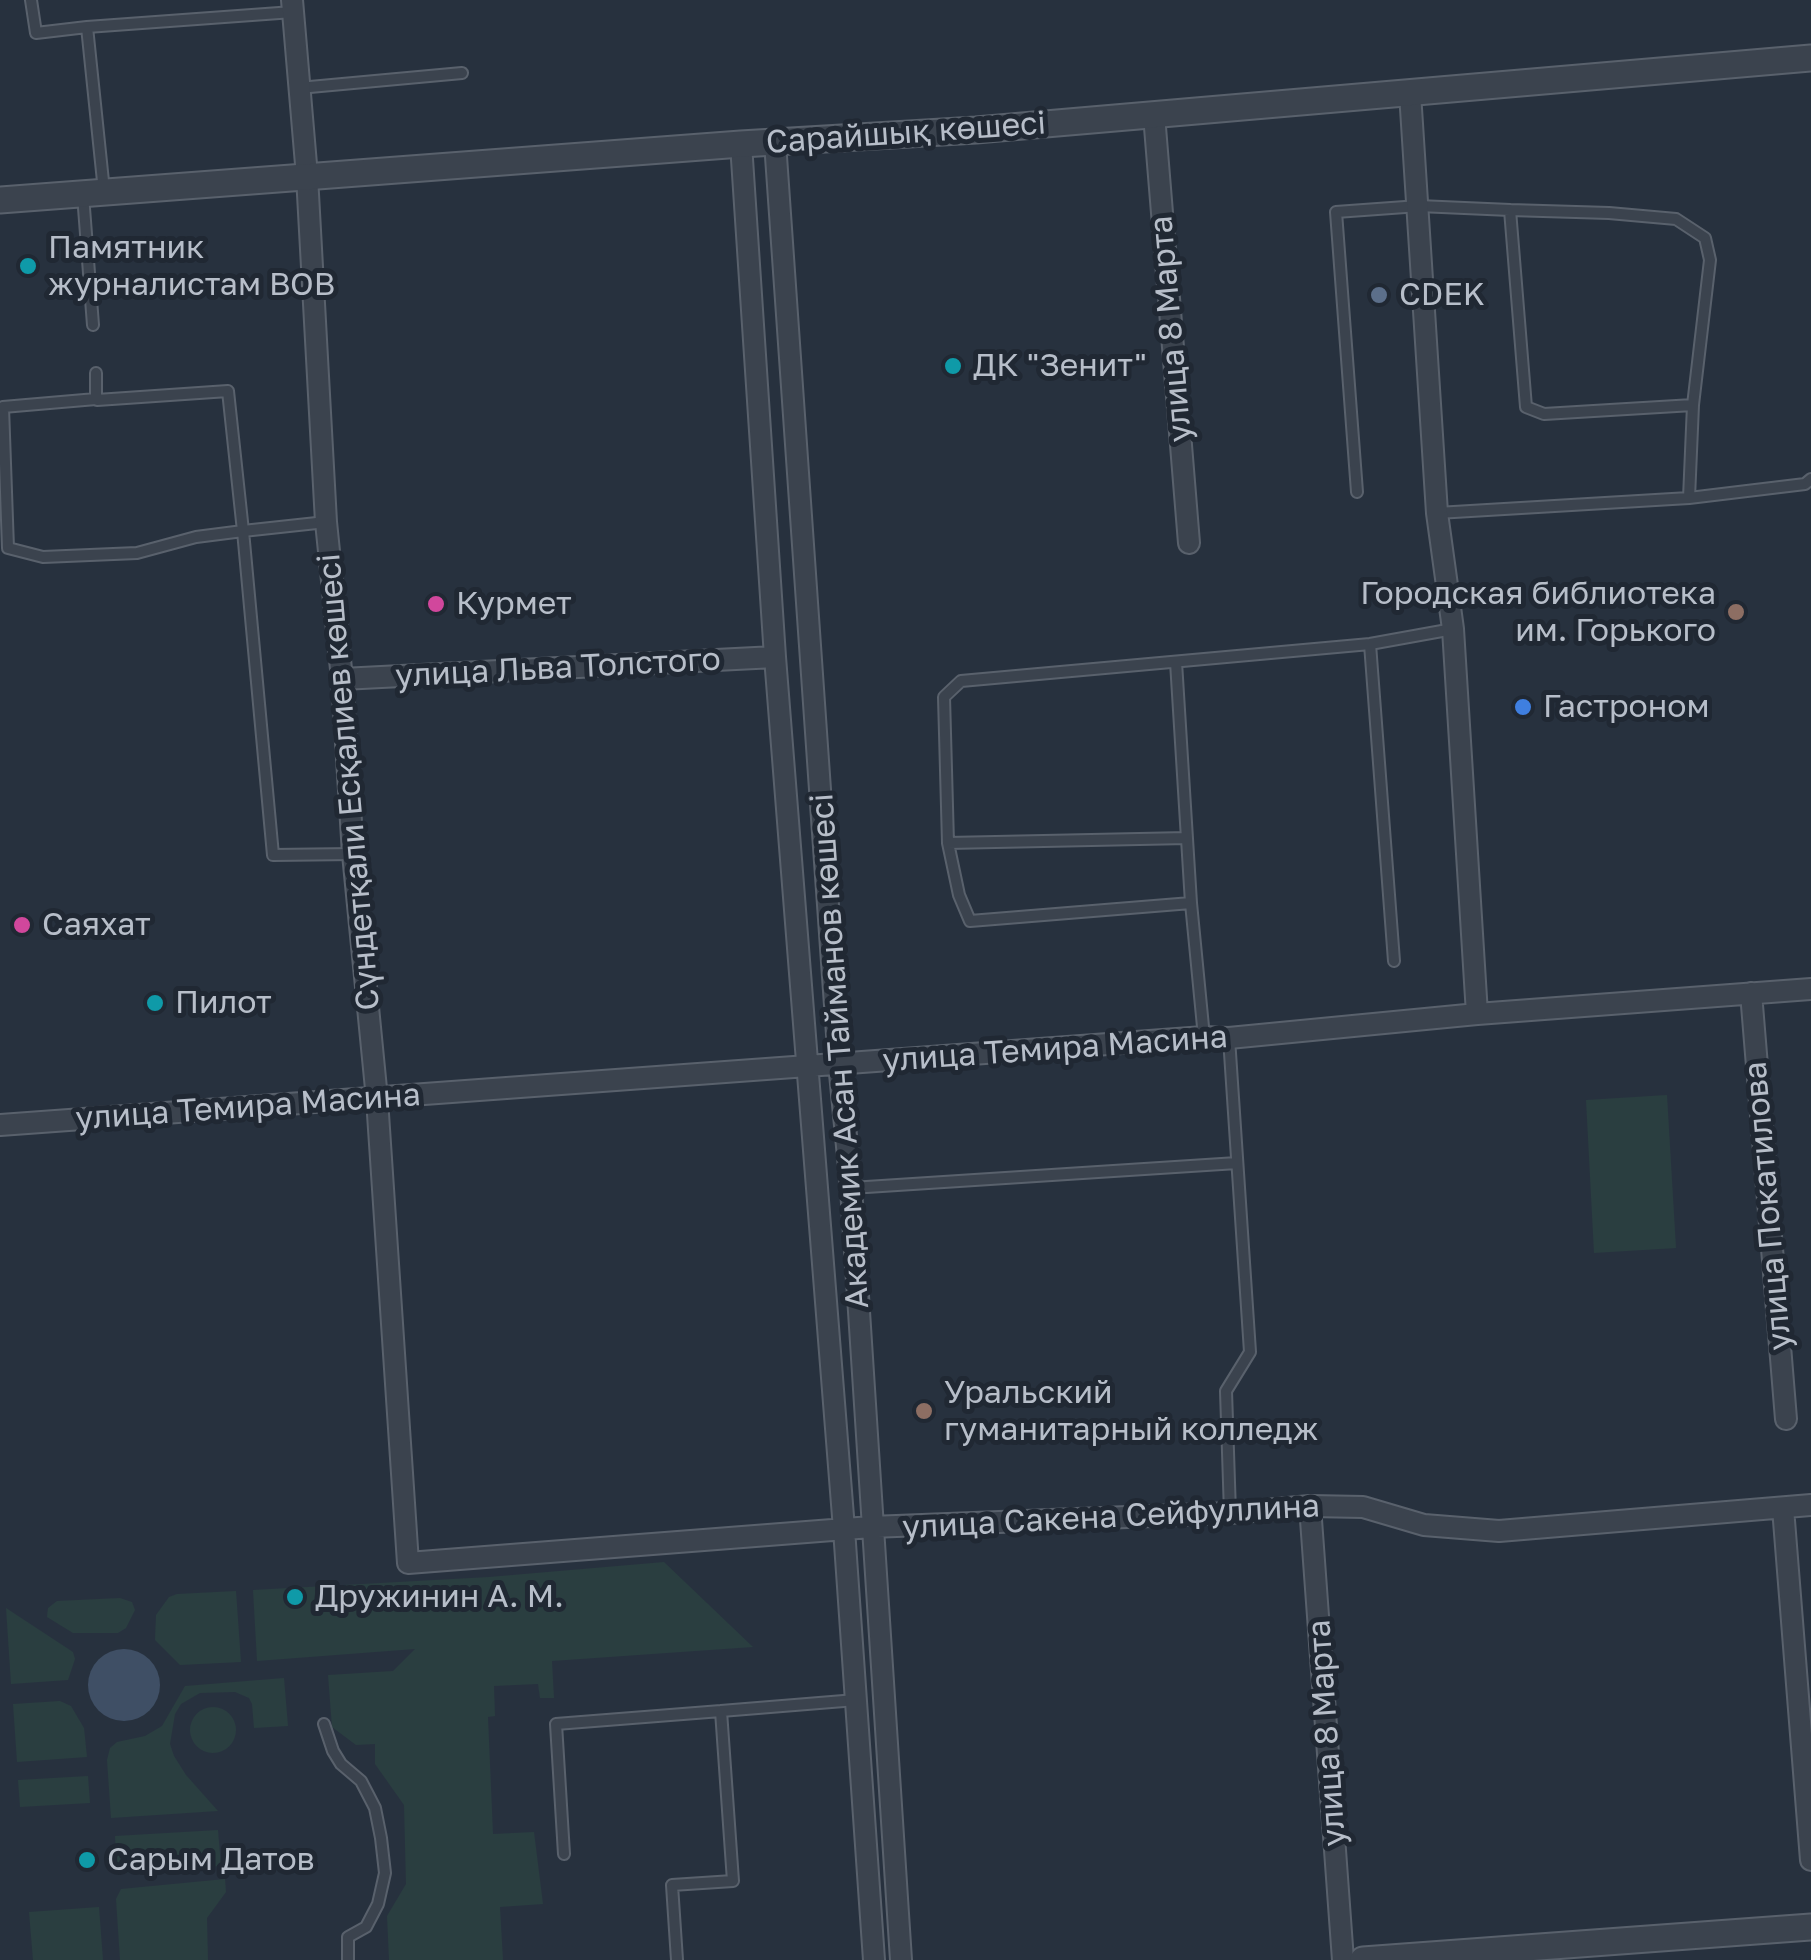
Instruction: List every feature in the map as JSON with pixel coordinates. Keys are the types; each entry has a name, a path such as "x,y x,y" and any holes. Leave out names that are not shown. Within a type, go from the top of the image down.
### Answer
{"street":[{"name":"Сүндетқали Есқалиев көшесі","path":"293,6 326,522 342,679 352,854 377,1099 408,1563"},
{"name":"Сарайшық көшесі","path":"0,200 976,130 1811,58"},
{"path":"1410,92 1436,513 1453,628 1478,1014"},
{"name":"улица 8 Марта","path":"1154,114 1189,543"},
{"name":"Академик Асан Тайманов көшесі","path":"776,142 839,1063 851,1188 900,1960"},
{"name":"Академик Асан Тайманов көшесі","path":"740,144 874,1960"},
{"name":"улица Льва Толстого","path":"342,679 775,657"},
{"name":"улица Темира Масина","path":"0,1125 1204,1036 1229,1038 1811,988"},
{"name":"улица Покатилова","path":"1750,994 1786,1419"},
{"name":"улица Сакена Сейфуллина","path":"408,1563 844,1529 1230,1513 1310,1506 1363,1508 1424,1525 1499,1531 1811,1505"},
{"name":"улица 8 Марта","path":"1310,1506 1344,1960"},
{"path":"1783,1508 1811,1860"},
{"path":"1363,1960 1811,1927"}],"lane":[{"path":"31,0 36,32 293,6"},
{"path":"87,28 93,325"},
{"path":"300,88 462,73"},
{"path":"1357,492 1336,212 1419,206 1610,212 1676,219 1706,238 1710,260 1693,405 1689,498"},
{"path":"1510,210 1526,407 1544,414 1693,405"},
{"path":"326,522 242,531 196,537 137,552 43,557 4,552 4,407 96,399 95,367 97,400 228,391 242,531 273,856 352,854"},
{"path":"1436,513 1689,498 1805,484 1811,479"},
{"path":"1192,903 970,920 959,895 948,843 944,697 961,680 1370,644 1453,628"},
{"path":"1370,644 1394,961"},
{"path":"1176,662 1204,1036"},
{"path":"948,843 1187,838"},
{"path":"1229,1038 1250,1352 1226,1392 1230,1513"},
{"path":"851,1188 1236,1163"},
{"path":"564,1854 556,1724 856,1700"},
{"path":"677,1960 672,1885 733,1880 721,1712"},
{"path":"324,1724 333,1751 361,1781 375,1808 382,1838 385,1873 378,1904 366,1927 348,1937 348,1960"}],"green space":[{"path":"1667,1095 1676,1248 1594,1253 1586,1100"},
{"path":"664,1562 753,1647 552,1661 554,1698 540,1698 538,1684 494,1686 495,1716 488,1717 493,1834 534,1832 543,1904 500,1907 503,1960 389,1960 387,1916 406,1884 404,1805 375,1764 375,1744 356,1745 332,1727 328,1675 393,1671 415,1649 257,1661 253,1590 489,1577"},
{"path":"236,1591 241,1662 180,1665 155,1640 156,1615 169,1597"},
{"path":"120,1598 132,1602 135,1610 126,1628 118,1633 73,1633 47,1617 48,1608 57,1601"},
{"path":"6,1608 73,1652 75,1659 68,1680 11,1684"},
{"path":"284,1678 288,1726 254,1728 249,1698 235,1692 200,1693 181,1704 175,1714 170,1744 174,1756 218,1811 111,1818 107,1760 110,1748 162,1726 185,1686"},
{"path":"60,1701 71,1706 84,1728 87,1757 17,1762 13,1704"},
{"path":"213,1707 230,1713 236,1730 230,1747 213,1753 196,1747 190,1730 196,1713"},
{"path":"88,1776 90,1803 20,1807 18,1780"},
{"path":"218,1830 221,1866 117,1873 115,1836"},
{"path":"225,1879 226,1892 207,1918 208,1960 120,1960 116,1899 121,1889"},
{"path":"99,1907 103,1960 33,1960 29,1912"}],"water":[{"path":"124,1649 149,1660 160,1685 149,1710 124,1721 99,1710 88,1685 99,1660"}],"place":[{"name":"Памятник журналистам ВОВ","path":"28,266"},
{"name":"CDEK","path":"1379,295"},
{"name":"ДК \"Зенит\"","path":"953,366"},
{"name":"Курмет","path":"436,604"},
{"name":"Городская библиотека им. Горького","path":"1736,612"},
{"name":"Гастроном","path":"1523,707"},
{"name":"Саяхат","path":"22,925"},
{"name":"Пилот","path":"155,1003"},
{"name":"Уральский гуманитарный колледж","path":"924,1411"},
{"name":"Дружинин А. М.","path":"295,1597"},
{"name":"Сарым Датов","path":"87,1860"}]}
